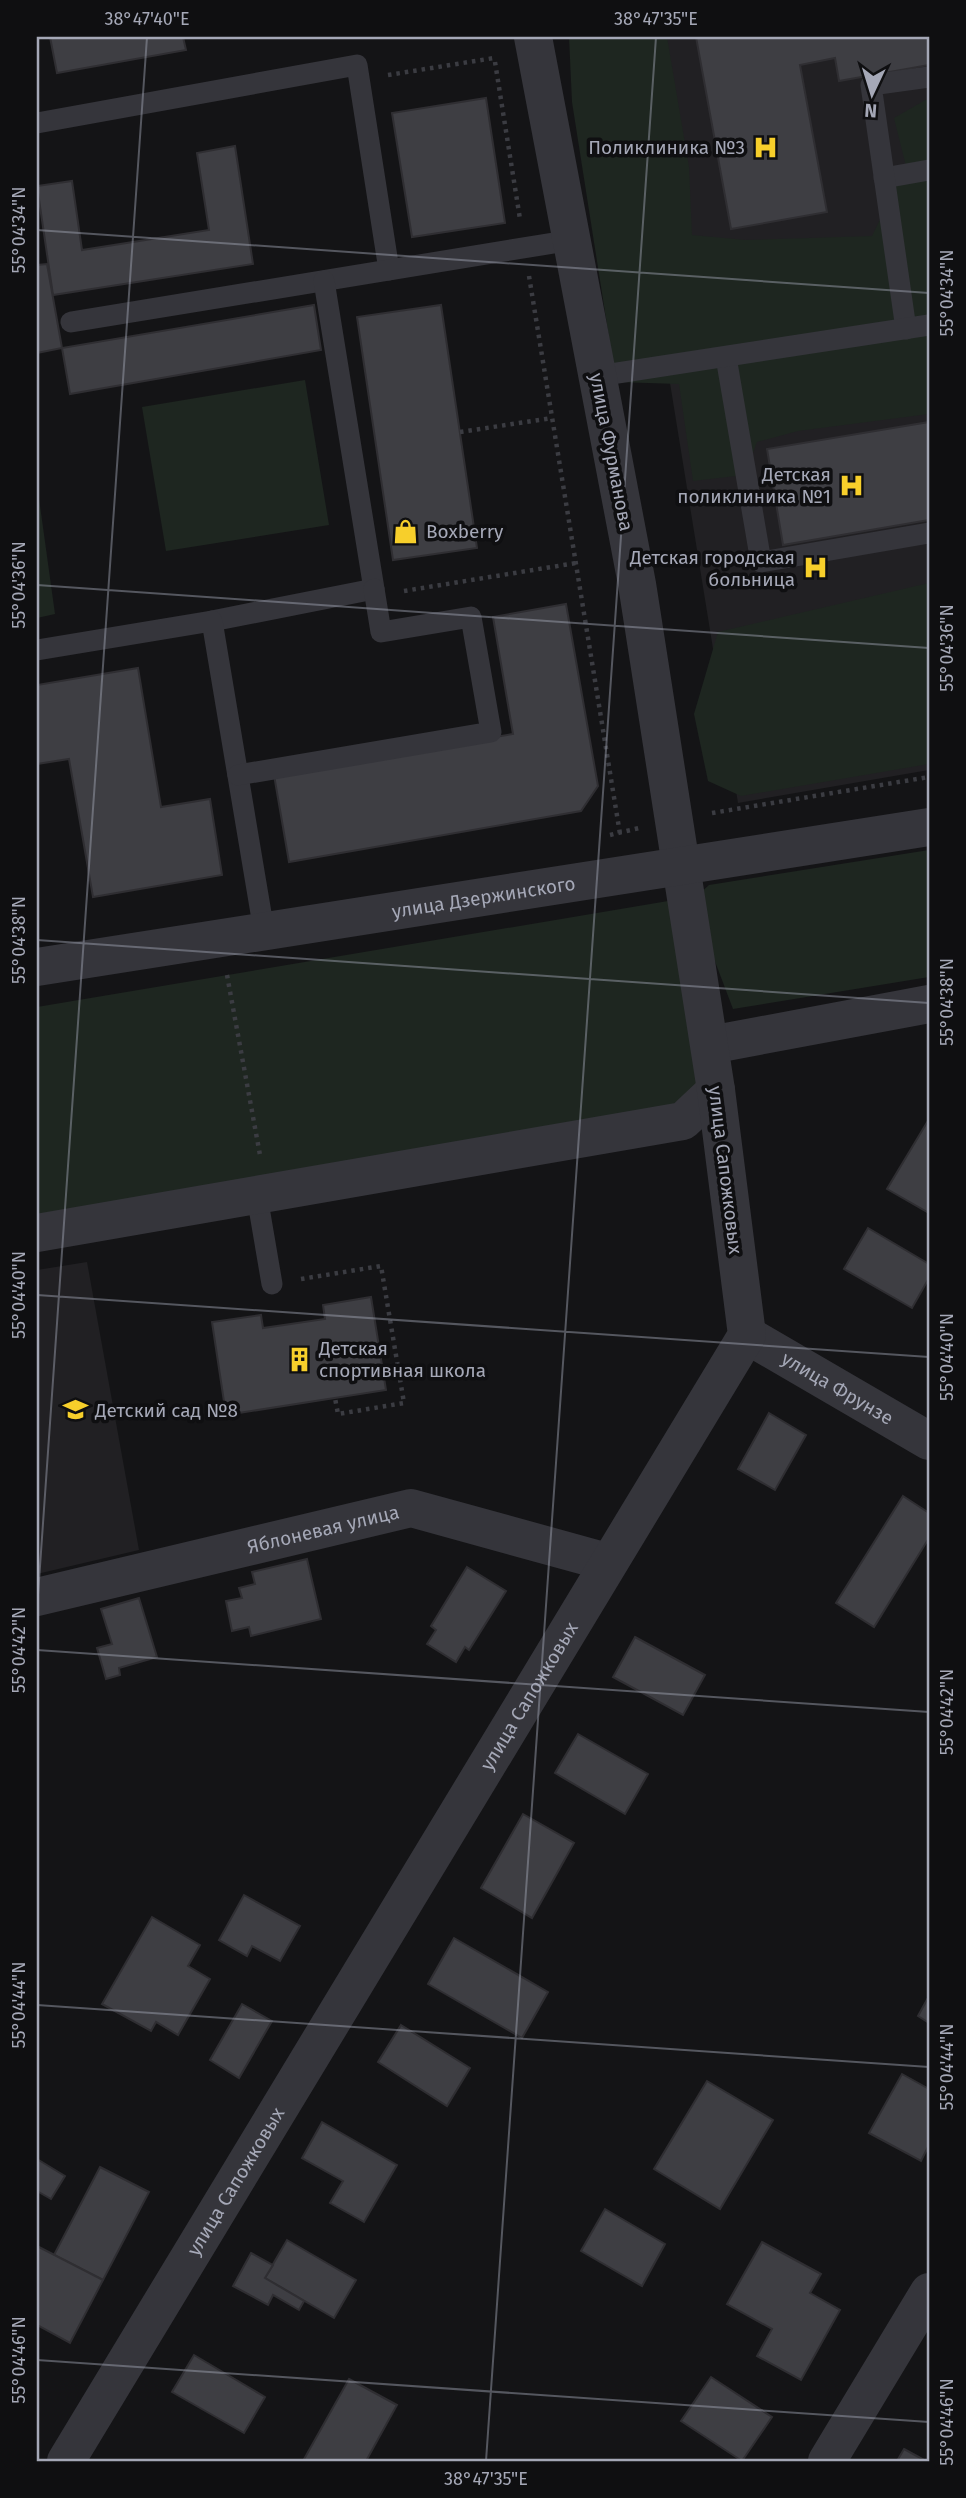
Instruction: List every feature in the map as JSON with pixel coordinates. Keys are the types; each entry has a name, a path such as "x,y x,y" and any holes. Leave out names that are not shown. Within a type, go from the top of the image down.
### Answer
{"street":[{"name":"улица Фурманова","path":"533,37 638,584 684,868"},
{"name":"улица Дзержинского","path":"37,967 684,868 929,827"},
{"name":"улица Сапожковых","path":"66,2461 607,1562 747,1335 710,1045 684,868"},
{"path":"710,1045 929,1004"},
{"path":"37,1233 683,1121 716,1090"},
{"name":"улица Фрунзе","path":"747,1335 929,1441"},
{"name":"Яблоневая улица","path":"37,1597 411,1508 607,1562"},
{"path":"827,2461 929,2292"}],"lane":[{"path":"37,123 358,65 389,270"},
{"path":"906,329 871,85 929,77"},
{"path":"884,178 929,170"},
{"path":"71,322 572,240"},
{"path":"238,775 491,732 471,617 381,632 324,281"},
{"path":"598,376 929,325"},
{"path":"726,357 761,562 929,533"},
{"path":"37,650 374,592"},
{"path":"212,621 264,931"},
{"path":"262,1195 272,1283"}],"path":[{"path":"493,47 627,876"},
{"path":"359,79 494,58"},
{"path":"460,432 552,418"},
{"path":"374,592 576,563"},
{"path":"620,833 676,819 929,777"},
{"path":"220,939 262,1195"},
{"path":"272,1283 381,1266 404,1403 338,1414 335,1398"}],"shaded area":[{"path":"569,37 667,37 689,167 692,235 745,240 872,236 906,166 894,118 929,98 929,414 798,431 757,442 745,475 693,481 679,384 616,382 572,102"},
{"name":"Детская городская больница","path":"614,37 929,37 929,770 738,803"},
{"path":"305,380 329,525 166,551 142,407"},
{"path":"37,484 55,614 37,618"},
{"path":"929,583 929,764 741,796 708,781 694,714 718,632"},
{"path":"929,850 929,977 733,1009 702,927 697,896 709,885"},
{"path":"674,900 699,1083 664,1112 37,1216 37,1007"},
{"name":"Детский сад №8","path":"87,1262 139,1550 37,1574 37,1270"}],"building":[{"path":"50,37 183,37 186,50 57,73"},
{"name":"Поликлиника №3","path":"696,37 929,37 929,65 839,81 835,58 800,65 827,212 731,229"},
{"path":"486,98 505,223 412,237 392,113"},
{"path":"235,146 253,264 53,295 37,186 72,181 82,250 209,230 197,153"},
{"path":"47,264 62,348 37,353 37,265"},
{"path":"314,305 321,350 70,394 62,348"},
{"path":"441,305 477,548 393,560 357,317"},
{"name":"Детская поликлиника №1","path":"929,422 929,520 783,545 767,449"},
{"path":"566,604 598,786 581,811 289,862 274,775 513,734 493,617"},
{"path":"138,668 161,807 210,799 222,875 93,897 69,759 37,764 37,685"},
{"path":"929,1119 929,1213 887,1189"},
{"path":"868,1228 929,1264 929,1278 912,1308 844,1269"},
{"name":"Детская спортивная школа","path":"371,1297 386,1390 226,1415 212,1322 261,1315 263,1328 325,1319 323,1305"},
{"path":"769,1413 806,1435 775,1490 738,1469"},
{"path":"903,1496 929,1513 929,1538 874,1627 836,1603"},
{"path":"307,1559 321,1619 251,1636 249,1627 232,1631 226,1601 242,1598 239,1588 255,1584 252,1572"},
{"path":"467,1567 506,1591 469,1650 465,1647 456,1662 427,1644 436,1630 431,1626"},
{"path":"139,1598 157,1657 119,1668 120,1675 106,1679 97,1648 112,1644 101,1609"},
{"path":"635,1637 705,1675 683,1715 613,1677"},
{"path":"578,1734 648,1774 625,1814 555,1773"},
{"path":"523,1814 574,1843 532,1918 481,1888"},
{"path":"244,1895 300,1926 280,1961 252,1946 247,1956 219,1940"},
{"path":"152,1917 200,1945 188,1966 210,1979 178,2035 156,2022 151,2031 102,2004"},
{"path":"454,1938 548,1992 522,2038 428,1984"},
{"path":"929,1996 929,2023 918,2016"},
{"path":"242,2004 272,2021 239,2078 210,2060"},
{"path":"401,2025 470,2068 447,2106 378,2062"},
{"path":"902,2074 929,2089 929,2145 921,2161 869,2133"},
{"path":"707,2081 773,2120 720,2209 654,2169"},
{"path":"322,2122 397,2165 364,2222 330,2203 343,2181 302,2158"},
{"path":"37,2159 65,2176 51,2199 37,2191"},
{"path":"100,2167 149,2192 103,2280 54,2255"},
{"path":"605,2209 665,2244 642,2286 581,2251"},
{"path":"287,2240 356,2280 334,2318 265,2278"},
{"path":"762,2242 821,2274 810,2293 840,2310 801,2380 757,2356 772,2329 727,2304"},
{"path":"37,2246 103,2280 70,2343 37,2325"},
{"path":"251,2253 273,2265 265,2278 304,2301 299,2310 273,2295 268,2305 233,2286"},
{"path":"194,2355 265,2397 244,2433 172,2392"},
{"path":"711,2377 772,2417 742,2461 681,2421"},
{"path":"349,2379 397,2405 366,2461 303,2461"},
{"path":"904,2449 926,2461 897,2461"}],"place":[{"name":"Поликлиника №3","path":"765,147"},
{"name":"Детская поликлиника №1","path":"851,485"},
{"name":"Boxberry","path":"406,531"},
{"name":"Детская городская больница","path":"815,568"},
{"name":"Детская спортивная школа","path":"299,1359"},
{"name":"Детский сад №8","path":"75,1410"}]}
